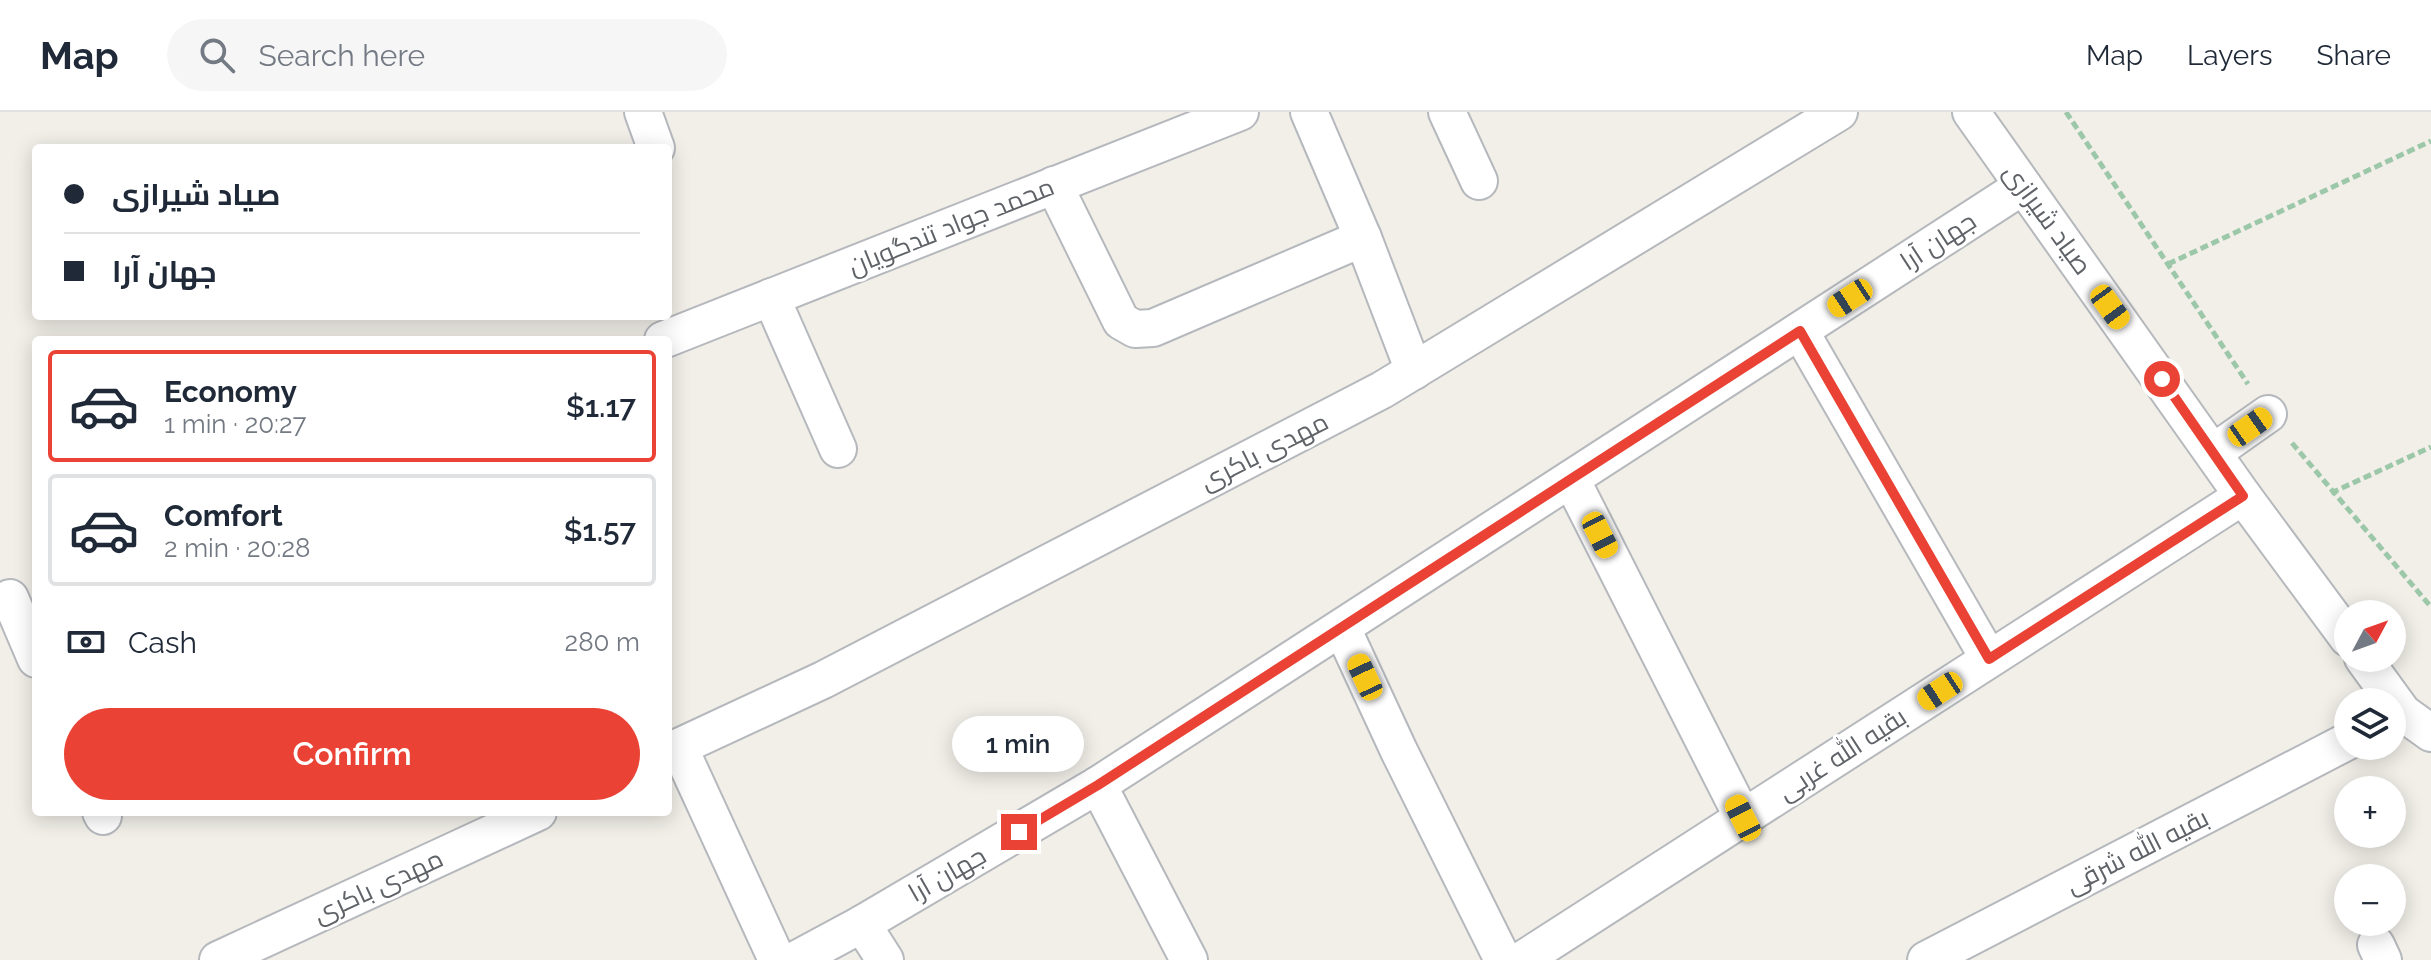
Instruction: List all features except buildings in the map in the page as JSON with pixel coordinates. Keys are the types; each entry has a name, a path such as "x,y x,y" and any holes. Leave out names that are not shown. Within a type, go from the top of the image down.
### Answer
{"street":[{"path":"643,112 655,144"},
{"name":"محمد جواد تندگویان","path":"672,336 1240,112"},
{"path":"1309,112 1363,238 1414,371"},
{"path":"1447,112 1479,181"},
{"name":"مهدی باکری","path":"673,749 823,680 1368,397 1839,112"},
{"name":"صیاد شیرازی","path":"1971,112 2334,619"},
{"path":"1054,185 1121,321 1135,329 1153,328 1363,238"},
{"name":"جهان آرا","path":"795,960 1098,785 2023,186"},
{"path":"771,297 838,449"},
{"path":"1800,331 1989,659"},
{"path":"2214,452 2268,414"},
{"path":"1571,479 1743,818"},
{"name":"بقیه الله غربی","path":"1522,960 2243,496"},
{"path":"15,596 32,647"},
{"path":"1342,628 1503,960"},
{"path":"2373,672 2409,721"},
{"path":"673,749 777,960"},
{"name":"بقیه الله شرقی","path":"1926,960 1974,949 2334,749"},
{"path":"1098,785 1189,960"},
{"name":"مهدی باکری","path":"218,960 529,816"},
{"path":"862,924 885,960"}],"path":[{"path":"2066,112 2268,414 2331,493 2431,607"},
{"path":"2168,264 2431,141"},
{"path":"2331,493 2431,447"}],"route":[{"path":"1019,832 1098,785 1800,331 1989,659 2243,496 2162,379"}]}
